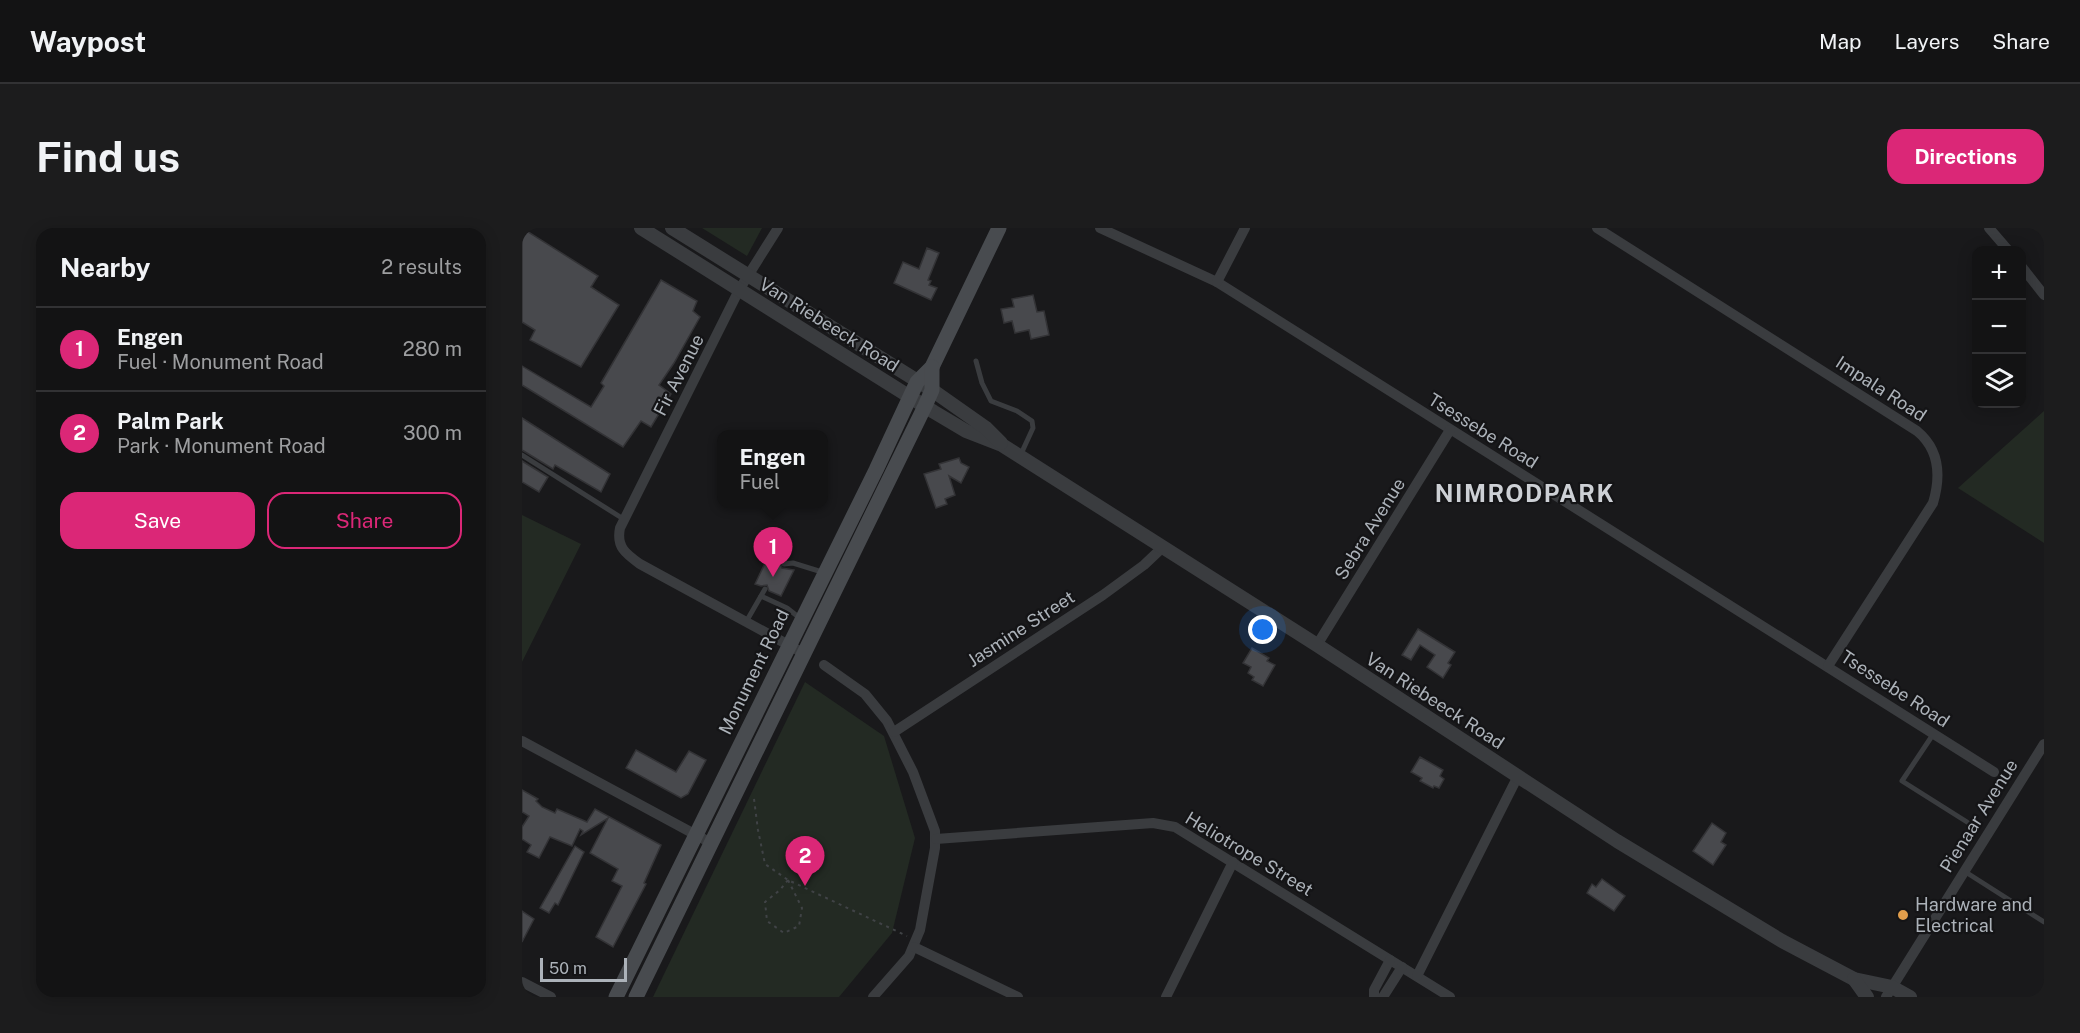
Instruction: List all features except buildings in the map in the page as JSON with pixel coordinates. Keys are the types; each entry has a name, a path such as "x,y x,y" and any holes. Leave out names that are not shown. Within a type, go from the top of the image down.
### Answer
{"main road":[{"name":"Monument Road","path":"616,997 917,382 932,367 999,228"},
{"name":"Monument Road","path":"636,997 925,406 932,390 932,367"}],"street":[{"name":"Van Riebeeck Road","path":"641,228 966,431 1002,445 1020,456 1317,645 1617,841 1782,941 1854,979 1910,997"},
{"name":"Van Riebeeck Road","path":"672,228 932,390 987,428 1002,445"},
{"name":"Fir Avenue","path":"746,622 627,555 619,541 620,528 740,290 778,228"},
{"name":"Tsessebe Road","path":"1100,228 1217,282 1994,772"},
{"path":"1217,282 1245,228"},
{"name":"Impala Road","path":"1597,228 1917,430 1927,439 1935,453 1938,483 1933,503 1828,666"},
{"path":"1989,228 2005,246"},
{"path":"2026,272 2044,295"},
{"name":"Sebra Avenue","path":"1317,645 1450,430"},
{"name":"Jasmine Street","path":"894,732 1103,595 1144,565 1163,547"},
{"path":"746,622 805,654"},
{"path":"824,665 865,694 894,732 913,772 933,823 936,839 924,916 915,944 873,997"},
{"path":"522,741 711,843"},
{"name":"Pienaar Avenue","path":"1889,992 2044,744"},
{"path":"1417,976 1518,776"},
{"name":"Heliotrope Street","path":"936,839 1164,824 1183,831 1450,997"},
{"path":"1166,997 1233,862"},
{"path":"915,944 1018,997"},
{"path":"1374,997 1374,990 1390,960"},
{"path":"1383,997 1402,967"},
{"name":"Van Riebeeck Road","path":"1854,979 1867,997"},
{"path":"522,981 551,997"}],"lane":[{"path":"976,361 982,383 991,401 1017,411 1032,421 1033,428 1020,456"},
{"path":"522,455 625,520"},
{"path":"783,564 793,563 825,573"},
{"path":"746,622 765,589"},
{"path":"761,596 787,608 802,620"},
{"path":"1934,733 1902,782 1967,822"},
{"path":"1964,871 2044,922"}],"path":[{"path":"754,799 765,864 788,880 915,944"},
{"path":"788,880 802,908 799,926 784,933 768,921 765,902 788,880"}],"shaded area":[{"path":"702,228 762,228 747,256"},
{"path":"2044,411 2044,543 1958,488"},
{"path":"522,515 581,544 522,662"},
{"path":"805,682 884,736 915,838 892,933 839,997 653,997"}],"place":[{"name":"Engen","path":"773,577"},
{"name":"Palm Park","path":"805,886"},
{"name":"Hardware and Electrical","path":"1903,915"}],"district":[{"name":"NIMRODPARK","path":"1525,494"}]}
